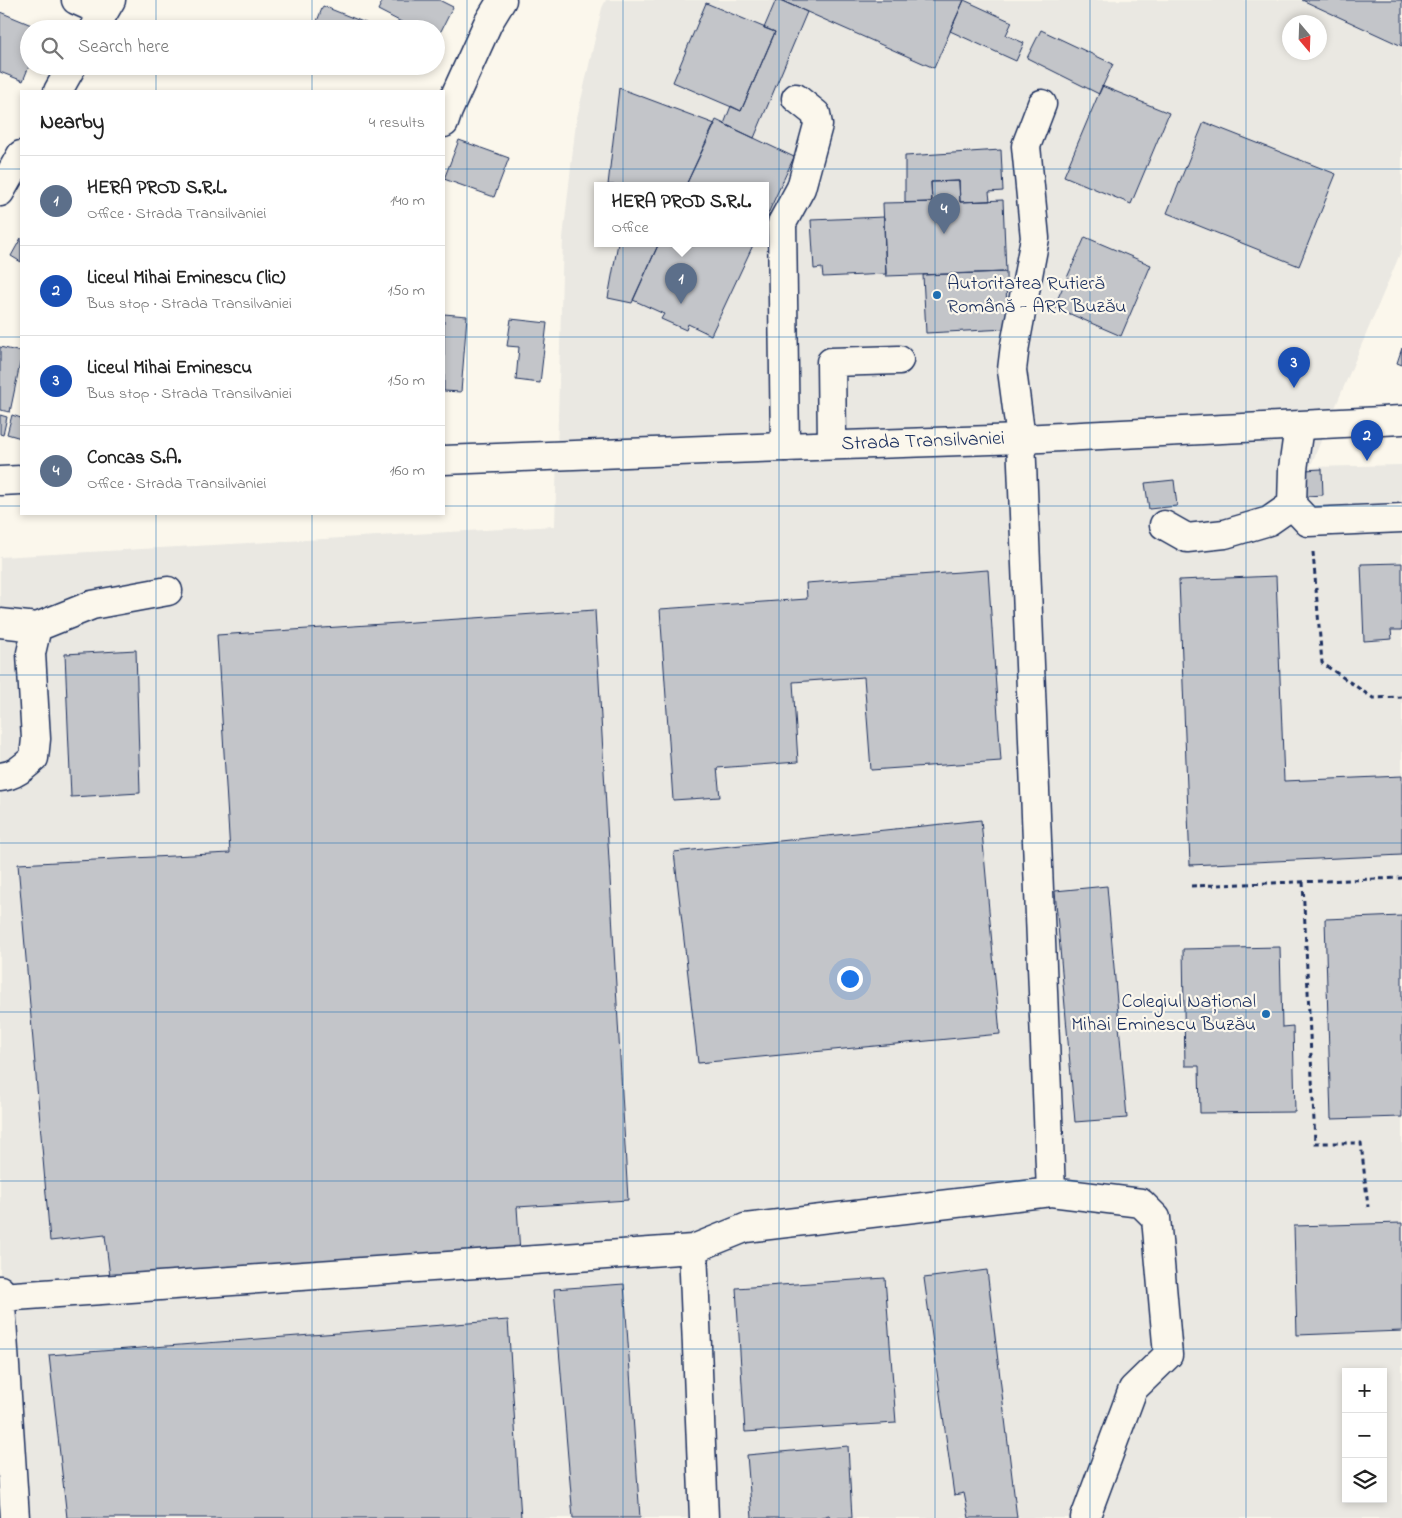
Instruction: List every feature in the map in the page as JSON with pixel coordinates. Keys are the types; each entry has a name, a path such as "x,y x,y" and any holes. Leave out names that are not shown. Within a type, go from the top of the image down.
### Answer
{"main road":[{"path":"76,0 103,14"},
{"path":"445,121 488,23 502,0"},
{"path":"59,90 67,75"},
{"path":"785,447 782,223 801,188 818,125 816,114 796,98"},
{"path":"1042,104 1026,146 1035,238 1012,370 1021,439 1051,1192"},
{"path":"0,192 20,157"},
{"path":"832,445 831,362 899,360"},
{"name":"Strada Transilvaniei","path":"445,460 1021,439 1402,420"},
{"path":"1299,426 1293,469 1300,513"},
{"path":"0,481 20,480"},
{"path":"1164,525 1187,538 1225,534 1300,513 1402,518"},
{"path":"0,623 37,627 92,605 168,591"},
{"path":"0,777 8,776 23,768 34,758 36,739 31,653 37,627"},
{"path":"0,1297 693,1249 745,1228 1051,1192 1141,1203 1156,1218 1168,1355 1133,1390 1085,1518"},
{"path":"693,1249 704,1518"},
{"path":"0,1290 15,1518"}],"path":[{"path":"1300,513 1313,546 1322,663 1373,698 1402,696"},
{"path":"1192,886 1402,878"},
{"path":"1303,882 1315,1143 1361,1143 1368,1207"}],"shaded area":[{"path":"606,0 1402,0 1402,249 1310,467 1402,465 1402,1518 0,1518 0,557 555,526 563,238 576,122 602,8"}],"building":[{"path":"383,0 439,0 453,7 445,23 445,20 397,20 378,10"},
{"path":"776,0 807,12 754,138 724,124 731,106 741,111 775,32 764,28"},
{"path":"780,0 964,0 934,68"},
{"path":"964,0 1012,22 1006,35 1024,43 1016,61 950,31"},
{"path":"1302,0 1402,0 1402,46"},
{"path":"706,3 775,32 741,111 673,82"},
{"path":"323,6 358,20 318,20"},
{"path":"0,12 20,20 20,75 25,75 23,81 0,72"},
{"path":"1041,30 1113,64 1099,94 1027,58"},
{"path":"1102,86 1169,113 1131,204 1064,176"},
{"path":"619,88 715,124 687,182 608,182"},
{"path":"716,120 794,157 769,211 769,182 687,182"},
{"path":"1204,122 1336,174 1299,266 1167,213"},
{"path":"459,140 509,158 494,197 445,179"},
{"path":"1001,150 1003,191 989,192 990,201 960,202 959,181 931,182 932,202 905,203 905,156"},
{"path":"959,181 960,202 1003,200 1006,272 886,276 883,203 932,202 931,182"},
{"path":"884,217 886,274 823,277 822,268 814,269 811,220"},
{"path":"1085,237 1151,265 1121,336 1054,307"},
{"path":"20,240 20,261 11,256"},
{"path":"617,247 657,247 632,303 608,298"},
{"path":"657,247 752,247 711,335 688,324 686,330 661,319 664,314 633,300"},
{"path":"1006,272 1007,329 926,333 923,275"},
{"path":"445,314 467,316 461,392 445,391"},
{"path":"511,319 547,323 540,383 516,380 519,347 507,346"},
{"path":"0,347 20,352 20,364 10,412 0,410"},
{"path":"1402,348 1402,365 1397,363"},
{"path":"0,415 7,417 3,435 0,434"},
{"path":"12,415 20,418 20,438 7,434"},
{"path":"1322,469 1323,495 1306,496 1305,470"},
{"path":"1174,480 1177,506 1149,509 1145,483"},
{"path":"1402,563 1402,630 1391,630 1392,639 1364,641 1361,564"},
{"path":"988,570 1001,761 871,770 864,677 793,682 798,762 717,768 720,797 673,800 660,609 807,599 806,583"},
{"path":"1276,576 1284,781 1402,776 1402,855 1190,865 1179,580"},
{"path":"595,610 628,1200 517,1207 520,1253 111,1285 105,1235 50,1241 18,864 230,853 217,635"},
{"path":"136,650 140,793 71,797 65,654"},
{"path":"981,820 1000,1034 698,1063 674,852"},
{"path":"1107,886 1127,1118 1075,1122 1055,891"},
{"path":"1402,916 1402,1117 1331,1119 1325,919"},
{"path":"1280,947 1282,1027 1293,1026 1295,1112 1200,1113 1199,1066 1185,1066 1183,949"},
{"path":"1402,1223 1402,1331 1297,1335 1294,1226"},
{"path":"987,1270 1017,1518 969,1518 964,1493 954,1495 924,1278"},
{"path":"885,1278 896,1423 745,1432 736,1288"},
{"path":"624,1284 640,1518 573,1518 554,1289"},
{"path":"508,1320 521,1518 67,1518 49,1355"},
{"path":"848,1446 852,1518 830,1518 829,1515 818,1518 752,1518 747,1455"}],"place":[{"name":"Concas S.A.","path":"944,234"},
{"name":"Autoritatea Rutieră Română - ARR Buzău","path":"937,295"},
{"name":"HERA PROD S.R.L.","path":"681,304"},
{"name":"Liceul Mihai Eminescu","path":"1294,388"},
{"name":"Liceul Mihai Eminescu (lic)","path":"1367,461"},
{"name":"Colegiul Național Mihai Eminescu Buzău","path":"1266,1014"}]}
